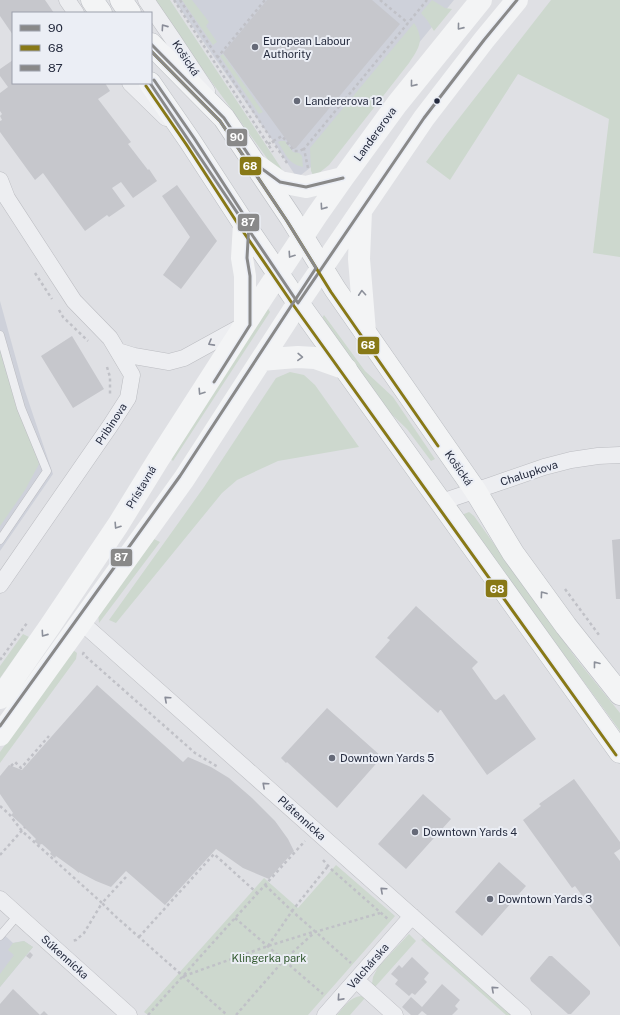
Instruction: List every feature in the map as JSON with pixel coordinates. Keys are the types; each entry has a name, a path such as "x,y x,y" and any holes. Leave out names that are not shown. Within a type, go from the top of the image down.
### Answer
{"main road":[{"path":"92,0 100,12"},
{"path":"121,0 129,12"},
{"name":"Landererova","path":"278,274 343,178 397,104 481,0"},
{"path":"0,735 184,479 298,303 424,118 517,0"},
{"name":"Košická","path":"152,45 224,118 365,332 475,490 513,553 566,626 620,694"},
{"path":"151,84 298,303 620,752"},
{"path":"254,163 280,182 306,186 343,178"},
{"path":"360,211 359,259 365,332"},
{"path":"244,224 242,258 245,276 245,324"},
{"name":"Prístavná","path":"0,698 118,525 150,472 278,274"},
{"path":"261,360 298,357 314,358 346,369"}],"street":[{"path":"67,0 75,12"},
{"name":"Košická","path":"146,0 224,118"},
{"path":"131,84 190,142"},
{"name":"Pribinova","path":"0,180 7,198 74,302 110,338 132,375 128,398 0,584"},
{"path":"118,351 134,356 169,362 184,358 245,324"},
{"name":"Chalupkova","path":"441,502 544,467 571,460 598,456 620,455"},
{"name":"Plátennícka","path":"81,622 523,1015"},
{"name":"Súkennícka","path":"0,899 129,1015"},
{"name":"Valchárska","path":"325,1015 355,973 412,916"},
{"path":"355,973 395,1015"}],"lane":[{"path":"0,335 22,408 47,471 0,540"},
{"path":"0,936 18,915"}],"path":[{"path":"174,0 276,157"},
{"path":"180,0 289,165"},
{"path":"214,62 264,0"},
{"path":"380,0 408,23"},
{"path":"268,144 282,136 294,151 304,149 427,0"},
{"path":"303,171 308,169 304,149"},
{"path":"32,269 64,317 92,344"},
{"path":"107,366 110,377 110,394 107,401"},
{"path":"564,588 601,637"},
{"path":"83,654 195,753 218,767"},
{"path":"11,766 15,762 21,768 50,736"},
{"path":"0,806 9,814 22,831 227,1015"},
{"path":"0,855 25,828"},
{"path":"148,1015 305,841 310,846"},
{"path":"139,937 214,854 257,893"},
{"path":"319,856 328,866 392,922"},
{"path":"268,946 292,911 328,866"},
{"path":"65,942 76,940 84,933 102,903 126,877"},
{"path":"265,885 315,932 355,973"},
{"path":"183,976 268,946 380,912"},
{"path":"235,918 326,997"},
{"path":"236,1015 284,960 315,932"}],"shaded area":[{"path":"174,0 454,0 328,154 297,178 273,141"},
{"path":"0,301 24,388 53,474 0,551"},
{"path":"0,931 13,943 24,941 33,947 0,987"}],"green space":[{"path":"152,0 170,0 285,174 269,161"},
{"path":"182,0 192,0 209,22 206,26 217,42 213,45"},
{"path":"432,0 445,8 452,9 434,31 421,13"},
{"path":"551,0 620,0 620,257 593,253 609,119 518,74 450,180 426,162"},
{"path":"414,23 420,39 418,48 413,58 329,165 314,177 311,171 310,148"},
{"path":"223,54 263,112 259,114 220,56"},
{"path":"285,141 293,152 299,153 302,156 303,167 294,164 288,158 278,142"},
{"path":"267,307 270,312 173,461 170,458"},
{"path":"324,315 365,371 393,397 435,459 431,461 407,429 384,407 321,320"},
{"path":"0,351 39,464 25,490 0,526"},
{"path":"290,372 304,375 315,385 359,447 278,461 237,480 222,493 116,623 109,620 204,487 276,378"},
{"path":"469,512 474,516 578,661 620,713 620,731 463,517 464,514"},
{"path":"154,539 160,542 99,623 98,613"},
{"path":"23,634 29,637 0,678 0,666"},
{"path":"73,650 77,653 76,659 0,763 0,752"},
{"name":"Klingerka park","path":"336,865 395,916 308,1015 148,1015 144,1012 264,878 298,908"},
{"path":"409,934 416,941 375,987 372,984 373,977 378,967"},
{"path":"425,936 513,1015 506,1015 421,940"},
{"path":"24,941 33,947 0,987 0,974 14,955 8,950 13,943"},
{"path":"361,996 365,998 350,1015 337,1015 350,1000"}],"building":[{"path":"0,0 45,0 53,12 12,12 12,34 0,16"},
{"name":"Landererova 12","path":"267,0 372,0 400,24 294,149 223,53"},
{"path":"12,61 12,84 106,84 110,91 98,99 131,142 128,144 157,181 133,198 121,182 112,188 125,206 109,217 107,215 85,231 43,173 35,180 0,132 0,121 2,120 0,116 2,114 0,111 0,93 8,87 0,76 0,69"},
{"path":"177,185 217,241 181,289 163,275 190,237 162,196"},
{"path":"72,336 104,389 73,408 41,356"},
{"path":"620,539 620,599 616,599 612,540"},
{"path":"416,606 478,662 472,668 494,699 496,700 504,694 536,739 487,775 441,710 438,713 375,657 390,640 387,638"},
{"path":"97,685 183,762 188,757 211,767 229,778 275,821 288,839 294,851 269,879 243,868 216,849 165,905 126,871 111,887 79,873 56,856 55,858 42,844 39,845 34,841 36,839 11,815 13,813 0,794 0,776 9,765 22,770"},
{"name":"Downtown Yards 5","path":"327,708 382,757 337,808 281,758"},
{"path":"574,779 620,842 620,849 614,853 620,861 620,947 575,886 572,888 523,820 541,806 539,804"},
{"name":"Downtown Yards 4","path":"423,794 451,819 406,869 378,844"},
{"name":"Downtown Yards 3","path":"499,862 526,886 482,936 455,912"},
{"path":"30,952 33,955 30,959 26,956"},
{"path":"549,956 552,956 590,991 590,994 571,1014 568,1014 531,981 530,978"},
{"path":"412,957 429,973 424,979 427,982 415,995 412,993 409,996 395,984 398,980 391,974 399,965 402,968"},
{"path":"442,984 460,1000 455,1006 458,1009 452,1015 427,1015 422,1011 418,1015 411,1015 402,1007 411,997 422,1007"},
{"path":"13,989 40,1015 0,1015 0,1004"},
{"path":"44,1011 48,1015 40,1015"}],"transit line":[{"name":"90","path":"298,303 424,118 517,0"},
{"name":"90","path":"152,45 224,118 254,163 280,182 306,187 343,178"},
{"name":"68","path":"152,52 220,121 287,221 331,292 438,446"},
{"name":"87","path":"0,726 180,476 316,268 287,221 220,121 152,52"},
{"name":"87","path":"154,80 194,138 249,223 247,258 250,276 250,325 214,382"},
{"name":"90","path":"151,84 298,303"},
{"name":"68","path":"146,86 294,306 616,755"}],"place":[{"name":"European Labour Authority","path":"255,47"},
{"name":"Landererova 12","path":"297,101"},
{"name":"Downtown Yards 5","path":"332,758"},
{"name":"Downtown Yards 4","path":"415,832"},
{"name":"Downtown Yards 3","path":"490,899"}]}
